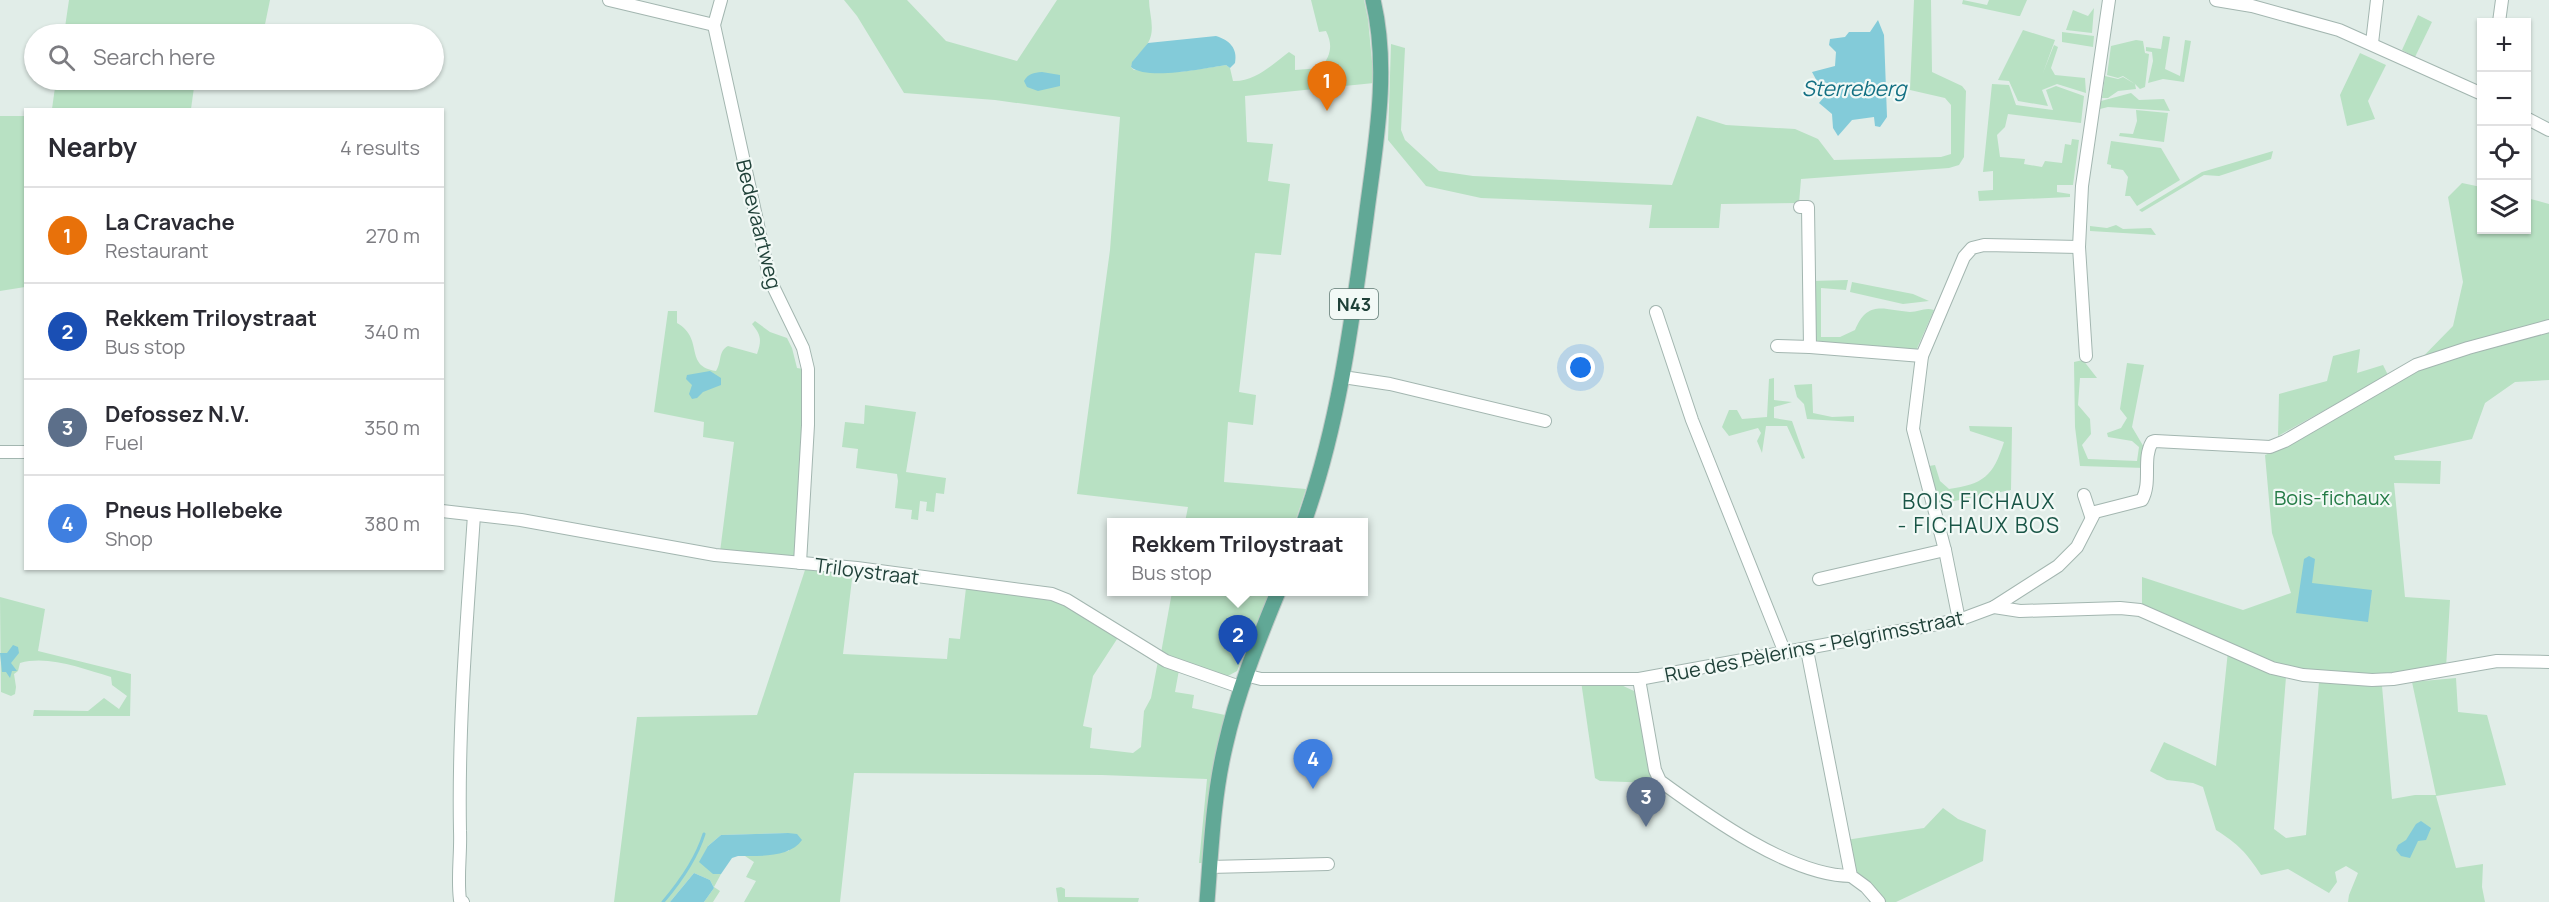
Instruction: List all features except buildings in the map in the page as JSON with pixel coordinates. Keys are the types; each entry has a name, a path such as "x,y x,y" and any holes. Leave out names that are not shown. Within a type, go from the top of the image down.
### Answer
{"main road":[{"name":"N43","path":"1305,518 1319,476 1343,377 1379,118 1381,80 1377,18 1373,0"},
{"path":"1207,902 1209,867 1224,749 1242,681 1276,596"}],"street":[{"path":"609,0 714,24"},
{"name":"Bedevaartweg","path":"721,0 714,24 770,280 803,348 808,369 808,425 801,563"},
{"path":"2086,356 2079,247 2082,186 2109,0"},
{"path":"2216,0 2287,14 2339,30 2477,92"},
{"path":"2372,43 2377,0"},
{"path":"2500,18 2502,0"},
{"path":"2531,121 2549,130"},
{"path":"1800,207 1808,207 1810,347"},
{"path":"1959,621 1945,550 1913,429 1922,356 1965,257 1972,248 1984,245 2079,247"},
{"path":"1656,312 1692,420 1785,653"},
{"path":"2084,495 2091,516 2099,510 2142,500 2146,490 2150,446 2156,441 2270,447 2285,441 2416,366 2468,348 2549,326"},
{"path":"1778,346 1922,356"},
{"path":"1343,377 1390,384 1545,421"},
{"path":"0,452 24,452"},
{"name":"Triloystraat","path":"444,511 521,520 715,555 857,568 1060,596 1166,661 1242,681"},
{"path":"463,902 460,900 458,889 461,861 459,747 474,515"},
{"name":"Rue des Pèlerins - Pelgrimsstraat","path":"1242,681 1638,679 1959,621 1994,607 2038,580 2068,557 2082,539 2091,516"},
{"path":"1819,579 1945,550"},
{"path":"1994,607 2020,611 2120,608 2140,610 2272,668 2302,675 2372,680 2393,679 2497,661 2549,662"},
{"path":"1807,650 1851,876"},
{"path":"1638,679 1655,770 1660,781 1776,855 1823,873 1851,876 1879,902"},
{"path":"1209,867 1328,864"}],"green space":[{"path":"69,0 270,0 265,24 65,24"},
{"path":"844,0 907,0 946,41 1017,61 1057,0 1149,0 1152,33 1144,49 1132,63 1131,67 1134,70 1180,72 1226,65 1230,68 1233,81 1241,81 1270,67 1289,52 1295,56 1295,70 1321,68 1329,54 1330,41 1326,31 1319,32 1311,0 1364,0 1374,83 1245,96 1247,142 1273,144 1268,181 1290,184 1281,255 1255,253 1239,392 1256,395 1253,425 1228,422 1224,482 1306,489 1296,518 1186,518 1188,507 1077,494 1110,250 1120,117 995,100 904,93 857,16"},
{"path":"1914,0 1931,0 1932,72 1962,86 1966,91 1964,157 1959,165 1949,168 1801,179 1799,203 1721,204 1719,228 1649,228 1652,205 1481,198 1426,186 1388,140 1391,44 1405,48 1401,130 1405,140 1439,171 1473,176 1672,185 1697,116 1726,125 1795,129 1818,139 1834,160 1941,157 1951,154 1951,105 1945,98 1910,90"},
{"path":"1963,0 1987,5 1989,0 2027,0 2018,16 1962,4"},
{"path":"2094,8 2092,33 2066,30 2073,10 2088,16"},
{"path":"2418,15 2432,22 2415,57 2402,50"},
{"path":"2023,30 2055,40 2043,73 2054,45 2058,47 2051,68 2055,75 2085,78 2086,93 2057,84 2042,90 2048,106 2018,101 2009,81 1998,80"},
{"path":"2062,32 2094,36 2093,47 2062,42"},
{"path":"2163,36 2170,37 2165,69 2180,76 2185,40 2191,41 2184,82 2163,79 2148,83 2153,61 2152,52 2146,51 2146,47 2161,49"},
{"path":"2136,40 2143,41 2145,53 2149,54 2145,87 2140,89 2123,76 2118,78 2107,75 2111,46"},
{"path":"2360,53 2386,65 2368,101 2375,119 2347,126 2340,95"},
{"path":"2105,76 2118,79 2123,77 2135,84 2136,89 2118,91 2108,98 2102,98"},
{"path":"1992,84 2009,85 2016,105 2053,110 2046,90 2056,86 2084,96 2081,123 2008,114 2005,127 1997,135 2000,157 2025,159 2024,164 2042,167 2045,161 2062,163 2065,144 2071,145 2072,139 2079,140 2073,185 2057,185 2057,192 2070,194 2070,197 1979,201 1978,191 1993,190 1993,171 1983,172"},
{"path":"55,90 194,90 191,108 52,108"},
{"path":"2131,93 2139,100 2164,99 2170,111 2108,107 2100,109 2101,101"},
{"path":"2136,110 2168,113 2164,142 2119,136 2120,133 2133,134 2137,121"},
{"path":"0,116 24,116 24,287 0,291"},
{"path":"2111,141 2161,148 2180,180 2137,206 2130,196 2125,196 2128,177 2123,170 2111,168 2111,165 2107,164"},
{"path":"2273,151 2271,159 2219,176 2204,175 2142,212 2139,210 2202,172"},
{"name":"Bois-fichaux","path":"2462,183 2477,186 2477,234 2531,234 2531,199 2549,204 2549,380 2515,382 2485,403 2472,439 2394,456 2395,460 2441,461 2440,484 2394,483 2405,597 2450,600 2446,668 2349,676 2288,670 2142,607 2142,577 2243,610 2291,593 2272,533 2265,455 2285,447 2404,376 2453,326 2463,282 2448,197"},
{"path":"2116,225 2123,229 2151,228 2156,235 2090,231 2090,226 2107,228"},
{"path":"1848,280 1846,290 1821,288 1821,337 1840,337 1855,330 1860,320 1871,310 1910,312 1934,310 1915,353 1812,344 1811,281"},
{"path":"1852,282 1913,294 1929,301 1903,304 1850,292"},
{"path":"668,311 677,311 677,323 685,329 700,364 706,368 716,371 721,354 728,346 757,354 760,341 752,324 755,321 770,332 787,338 797,368 803,369 804,410 795,559 720,552 734,442 703,437 704,422 654,412"},
{"path":"2360,349 2357,373 2383,365 2388,375 2278,436 2279,394 2327,381 2333,356"},
{"path":"2083,360 2097,378 2080,378 2078,405 2090,419 2091,434 2082,445 2088,459 2137,461 2139,447 2132,441 2108,437 2107,433 2121,428 2127,418 2120,409 2127,363 2144,365 2132,427 2145,449 2145,468 2080,466 2075,427 2074,362"},
{"path":"1774,378 1774,400 1792,402 1774,407 1774,418 1792,421 1805,458 1802,459 1787,426 1766,426 1762,453 1757,441 1761,433 1758,428 1729,436 1722,427 1729,410 1737,410 1742,419 1767,417 1769,379"},
{"path":"1812,384 1813,413 1832,417 1854,416 1854,422 1807,419 1804,404 1797,397 1794,385"},
{"path":"865,405 916,412 906,472 946,478 944,494 936,493 934,512 926,511 927,502 920,501 918,520 911,519 912,510 895,508 897,474 856,468 858,449 842,447 845,422 864,424"},
{"path":"1969,426 2012,427 2011,490 1939,504 1929,466 1935,465 1940,481 1949,489 1970,484 1985,477 2000,454 2004,442 1970,431"},
{"path":"806,567 853,571 843,654 947,659 949,638 960,639 966,588 1060,602 1119,636 1093,676 1083,726 1092,728 1090,748 1133,753 1141,747 1144,711 1151,698 1158,661 1179,670 1175,692 1194,695 1192,708 1225,715 1215,762 1202,863 1199,863 1207,779 1102,775 854,773 840,902 744,902 756,881 746,877 754,862 745,856 789,851 788,833 721,835 708,846 713,874 721,874 714,887 720,891 713,902 704,902 714,888 710,880 694,873 670,902 614,902 637,717 757,715"},
{"path":"1171,596 1268,596 1237,671 1226,677 1161,653"},
{"path":"0,597 45,609 38,651 131,674 130,716 33,716 34,710 88,711 104,698 119,709 127,696 112,685 111,677 54,662 20,663 18,671 14,674 15,694 11,696 1,692"},
{"path":"2228,651 2286,677 2274,829 2286,838 2306,835 2319,682 2382,686 2392,799 2415,795 2436,795 2412,682 2456,678 2458,712 2487,715 2506,785 2436,796 2456,868 2483,864 2482,887 2485,902 2348,902 2358,873 2346,866 2335,872 2337,882 2329,893 2288,869 2261,875 2242,850 2216,830 2203,787 2193,783 2167,780 2150,771 2164,742 2216,766"},
{"path":"1581,681 1619,684 1634,691 1638,698 1653,783 1600,781 1595,778"},
{"path":"1943,808 1958,819 1986,830 1983,861 1896,902 1882,902 1857,877 1846,840 1924,828"},
{"path":"1056,888 1065,889 1065,897 1139,898 1138,902 1058,902"}],"water":[{"name":"Sterreberg","path":"1878,20 1884,35 1887,117 1880,127 1875,126 1874,117 1852,120 1838,136 1833,128 1832,114 1819,103 1825,96 1812,72 1835,66 1836,52 1829,45 1830,39 1845,37 1849,32 1870,32"},
{"path":"1216,36 1229,42 1234,49 1235,63 1230,68 1226,65 1191,71 1150,73 1131,67 1132,62 1148,43"},
{"path":"1042,72 1060,75 1060,86 1038,91 1027,87 1024,81 1028,76"},
{"path":"710,371 721,378 721,385 692,399 689,394 692,385 686,379 687,375"},
{"path":"2309,556 2315,559 2312,583 2372,590 2368,622 2296,613 2304,559"},
{"path":"13,645 18,647 19,653 11,663 17,671 12,671 10,678 6,672 2,672 0,653 7,653"},
{"path":"2421,821 2431,828 2426,840 2418,841 2410,858 2401,856 2396,850 2398,845 2406,840 2416,824"},
{"path":"797,834 802,840 797,846 781,853 732,858 721,874 713,874 699,862 708,846 721,835"},
{"path":"694,873 710,880 714,888 704,902 670,902"}],"waterway":[{"path":"663,902 687,870 704,834"}],"place":[{"name":"La Cravache","path":"1327,111"},
{"name":"Rekkem Triloystraat","path":"1238,665"},
{"name":"Pneus Hollebeke","path":"1313,789"},
{"name":"Defossez N.V.","path":"1646,827"}],"district":[{"name":"BOIS FICHAUX - FICHAUX BOS","path":"1979,513"}]}
